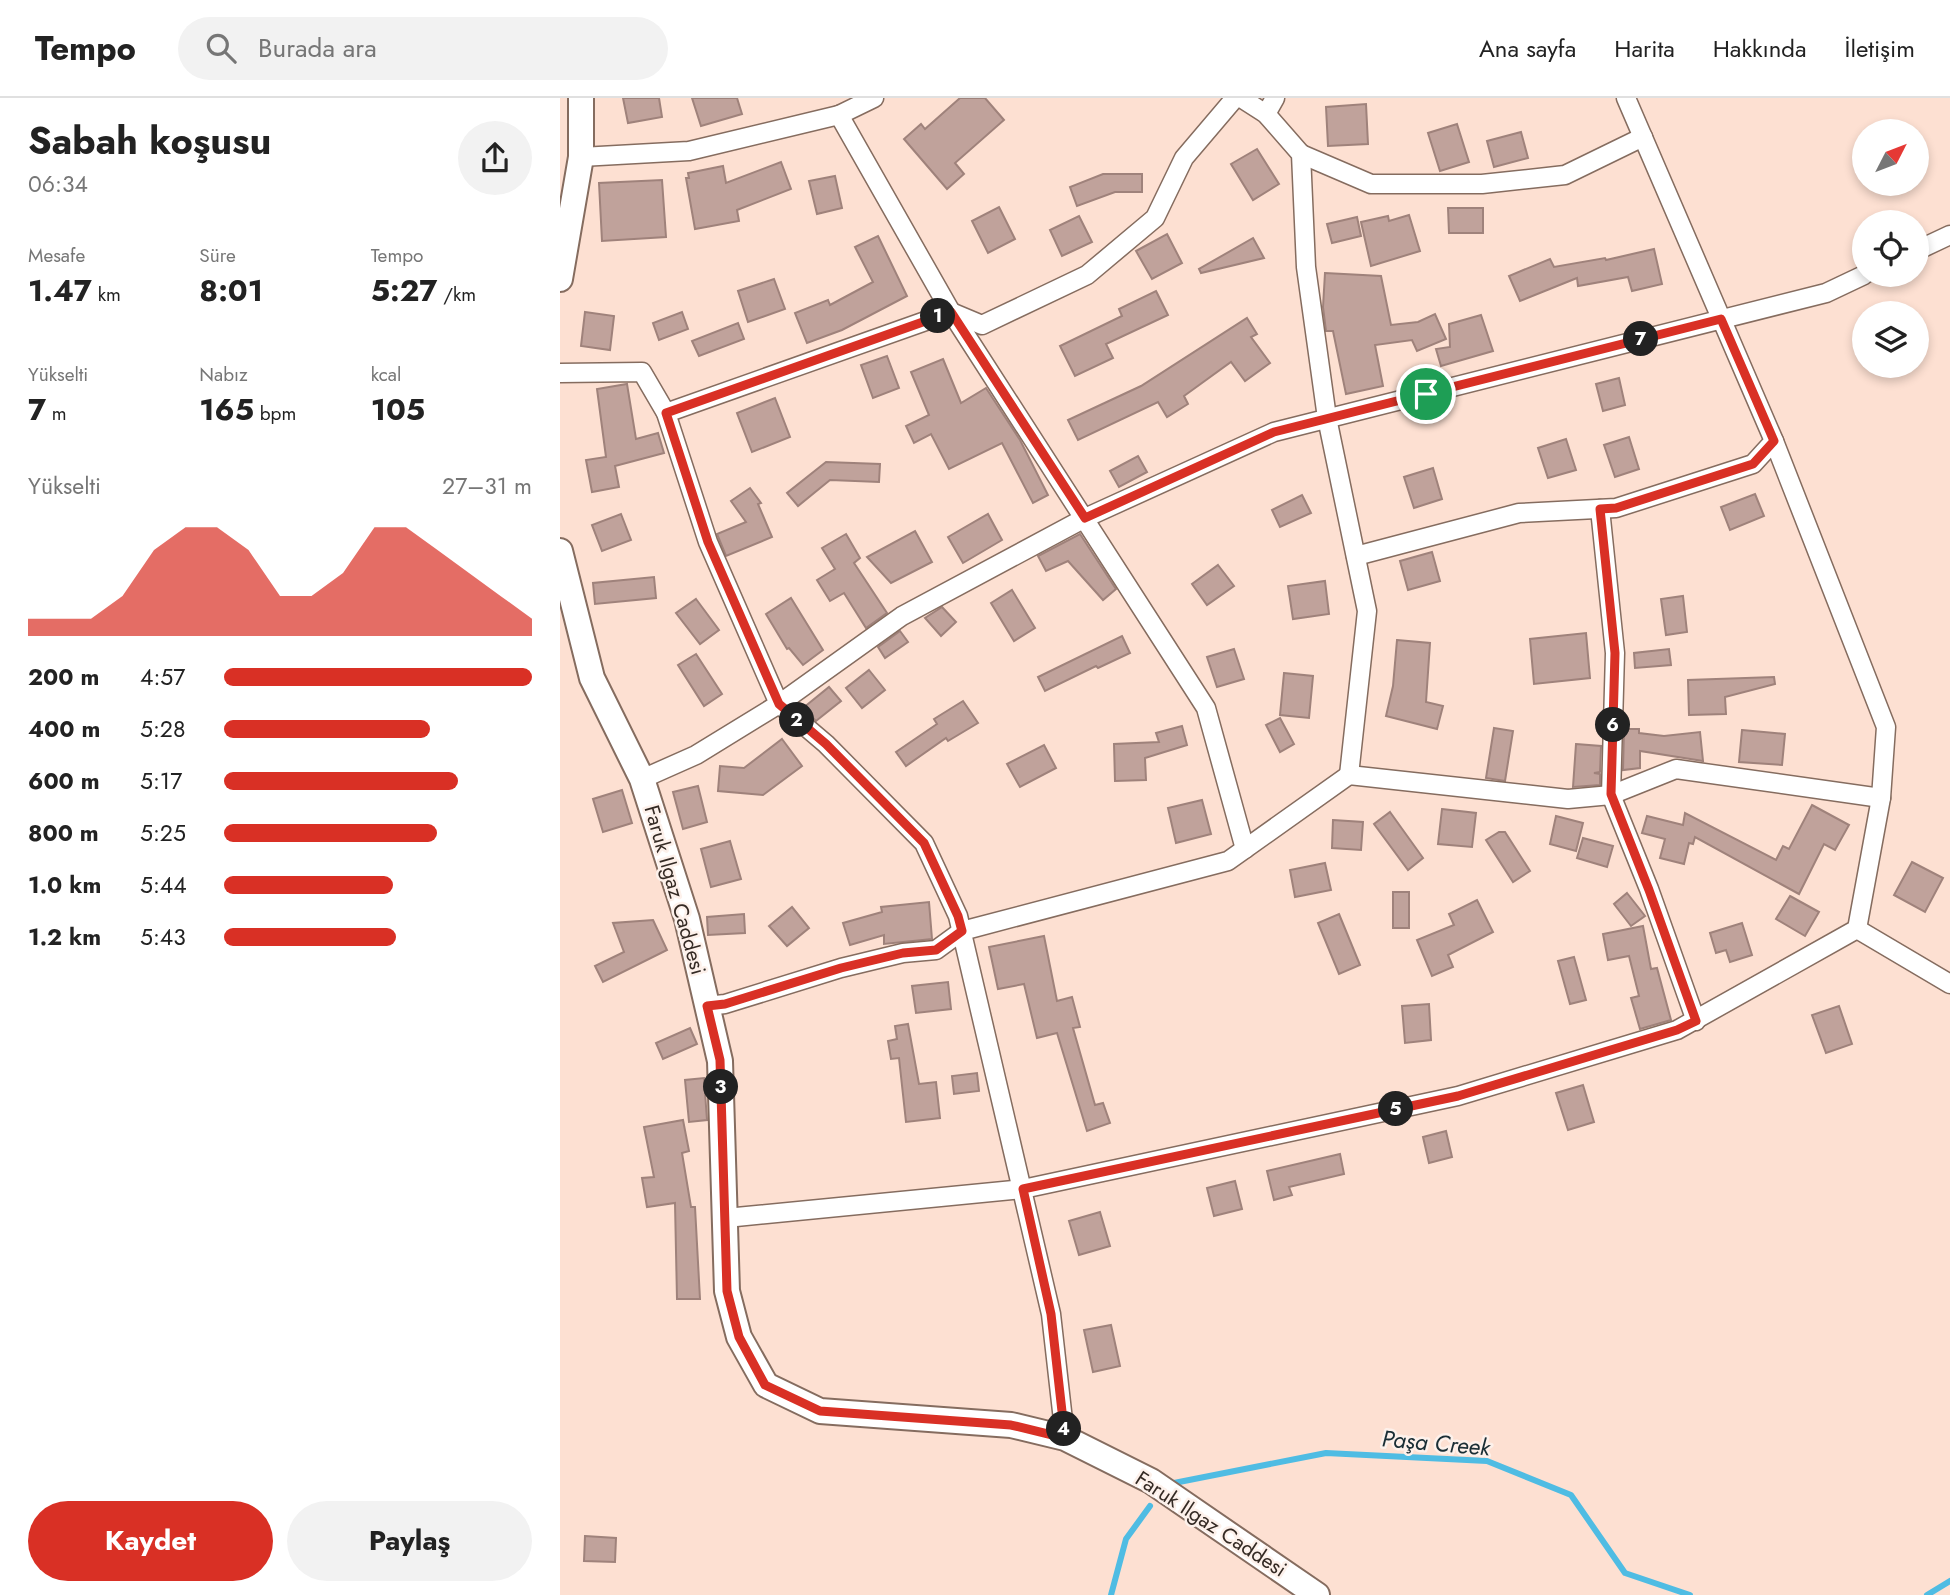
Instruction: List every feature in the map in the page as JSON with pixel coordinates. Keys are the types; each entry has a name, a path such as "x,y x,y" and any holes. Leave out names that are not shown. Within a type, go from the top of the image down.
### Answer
{"street":[{"path":"560,279 581,157 581,98"},
{"path":"581,157 689,151 839,115 874,98"},
{"path":"666,413 951,312 982,325 1087,275 1155,218 1184,158 1235,98"},
{"path":"1241,98 1270,106 1301,154 1306,267 1327,418 1367,611 1349,775"},
{"path":"726,1218 1023,1189 1458,1096 1677,1030 1857,929 1881,798 1886,727 1774,441 1626,98"},
{"path":"839,115 951,312 1206,708 1245,849"},
{"path":"1301,154 1371,184 1482,184 1565,175 1643,137"},
{"path":"1929,245 1950,235"},
{"path":"642,779 696,755 779,704 902,616 1085,518 1274,432 1826,293 1852,281"},
{"path":"560,373 642,372 666,413 708,542 779,704 826,744 924,843 958,916 962,931 1051,1314 1065,1438"},
{"path":"1356,556 1519,513 1616,508 1753,464 1774,441"},
{"path":"1600,509 1615,653 1611,794 1696,1021"},
{"name":"Faruk Ilgaz Caddesi","path":"560,551 592,678 642,779 687,919 720,1060 727,1291 739,1337 765,1385 820,1411 1011,1425 1065,1438 1151,1481 1317,1595"},
{"path":"707,1006 725,1004 841,968 903,953 936,950 962,931 1228,861 1349,775 1568,799 1611,794 1676,769 1881,798"},
{"path":"1857,929 1950,984"}],"building":[{"path":"623,98 659,98 662,117 628,123"},
{"path":"692,98 737,98 742,114 701,126"},
{"path":"960,98 985,98 1004,120 955,163 964,174 947,189 904,139 921,124 925,129"},
{"path":"1366,104 1368,144 1328,146 1326,107"},
{"path":"1457,124 1469,162 1440,171 1428,133"},
{"path":"1521,132 1528,158 1494,167 1487,141"},
{"path":"1257,149 1279,184 1253,200 1231,164"},
{"path":"781,162 791,189 737,210 739,221 695,229 686,178 689,178 688,173 723,166 726,183"},
{"path":"1103,174 1142,174 1142,192 1115,192 1077,206 1070,187"},
{"path":"835,176 842,208 817,214 809,181"},
{"path":"662,180 666,237 602,241 599,183"},
{"path":"999,207 1015,239 988,253 972,221"},
{"path":"1448,208 1483,208 1483,233 1449,233"},
{"path":"1409,215 1420,251 1371,266 1361,222 1388,216 1389,221"},
{"path":"1079,216 1092,242 1062,256 1050,230"},
{"path":"1357,217 1361,236 1332,243 1327,224"},
{"path":"1167,234 1182,263 1152,279 1136,251"},
{"path":"878,236 907,296 842,330 807,343 795,313 828,300 830,305 873,282 855,247"},
{"path":"1253,238 1264,258 1201,273 1199,269"},
{"path":"1654,249 1662,284 1632,291 1628,277 1578,286 1577,278 1520,301 1509,276 1550,259 1554,267 1605,258 1606,260"},
{"path":"1325,273 1381,276 1391,325 1418,322 1435,314 1446,339 1417,351 1412,340 1375,345 1383,386 1346,394 1333,331 1326,331 1323,307"},
{"path":"774,279 785,309 748,322 738,291"},
{"path":"1156,291 1168,315 1106,344 1113,358 1075,376 1060,346 1122,316 1119,309"},
{"path":"585,312 614,316 610,350 581,346"},
{"path":"682,312 688,329 659,340 653,323"},
{"path":"1481,315 1493,351 1441,366 1436,349 1450,347 1449,324"},
{"path":"1247,318 1257,334 1251,337 1270,363 1245,381 1231,362 1184,396 1188,404 1167,417 1158,402 1078,440 1068,420 1141,386"},
{"path":"738,323 744,339 699,356 692,341"},
{"path":"887,356 899,388 873,398 861,365"},
{"path":"943,359 961,403 986,388 1020,440 1048,495 1033,503 1002,443 949,469 931,434 914,443 906,426 929,415 911,372"},
{"path":"1619,378 1625,405 1603,411 1596,384"},
{"path":"627,384 636,439 658,433 664,453 615,466 619,487 592,492 586,460 606,457 597,389"},
{"path":"775,398 790,437 752,452 737,413"},
{"path":"1629,437 1639,469 1615,477 1604,445"},
{"path":"1566,439 1576,470 1548,478 1538,448"},
{"path":"1138,456 1147,472 1119,487 1110,471"},
{"path":"826,462 880,464 879,482 830,480 798,506 787,493"},
{"path":"1433,468 1442,499 1414,508 1404,477"},
{"path":"750,488 761,503 758,504 772,537 726,556 717,534 746,522 731,501"},
{"path":"1755,494 1764,516 1730,530 1721,507"},
{"path":"1302,495 1311,513 1280,527 1272,510"},
{"path":"621,514 631,540 602,551 592,525"},
{"path":"988,514 1002,540 963,563 948,537"},
{"path":"915,531 932,562 891,583 867,557"},
{"path":"846,534 860,558 854,563 887,613 866,628 844,593 830,601 817,580 835,569 822,548"},
{"path":"1080,534 1116,589 1103,600 1068,561 1046,571 1038,556"},
{"path":"1432,552 1440,581 1408,590 1400,561"},
{"path":"1218,565 1234,586 1207,605 1192,584"},
{"path":"654,577 656,598 595,604 593,583"},
{"path":"1325,581 1329,614 1293,619 1288,586"},
{"path":"1012,590 1035,628 1014,641 991,603"},
{"path":"1683,596 1687,632 1666,635 1661,599"},
{"path":"791,598 823,650 803,665 789,648 787,649 766,614"},
{"path":"696,599 719,630 700,644 676,613"},
{"path":"942,607 956,622 941,636 925,618"},
{"path":"900,631 908,642 885,658 878,647"},
{"path":"1586,633 1590,678 1534,684 1530,639"},
{"path":"1122,636 1130,653 1045,691 1038,677"},
{"path":"1397,640 1430,643 1426,702 1443,706 1437,729 1386,716 1393,686"},
{"path":"1234,649 1244,679 1217,687 1207,657"},
{"path":"1669,649 1671,665 1635,668 1634,653"},
{"path":"696,654 722,694 704,706 678,665"},
{"path":"869,670 885,690 862,708 846,688"},
{"path":"1284,673 1313,676 1309,718 1280,715"},
{"path":"1774,677 1775,684 1725,697 1726,714 1689,715 1688,680"},
{"path":"829,687 841,701 816,721 803,708"},
{"path":"963,701 978,723 948,741 946,738 906,766 896,752 937,724 934,719"},
{"path":"1280,718 1294,744 1280,752 1266,725"},
{"path":"1182,726 1187,745 1145,758 1146,780 1115,781 1114,744 1159,742 1156,733"},
{"path":"1494,728 1513,731 1505,781 1486,778"},
{"path":"1624,729 1639,729 1639,733 1664,736 1700,732 1703,761 1640,751 1640,768 1623,770"},
{"path":"1742,730 1785,734 1782,765 1739,762"},
{"path":"782,739 802,766 763,795 718,791 720,766 744,768"},
{"path":"1576,744 1601,746 1600,772 1594,773 1600,774 1600,785 1573,787"},
{"path":"1044,745 1056,768 1020,787 1007,764"},
{"path":"698,786 707,822 683,829 673,792"},
{"path":"622,790 632,823 603,832 593,799"},
{"path":"1202,800 1211,834 1176,843 1168,808"},
{"path":"1812,805 1849,825 1835,850 1824,844 1799,894 1695,837 1693,844 1689,843 1684,864 1660,858 1665,839 1642,833 1647,816 1683,825 1685,813 1776,860 1783,846 1789,849"},
{"path":"1442,809 1476,813 1472,847 1438,844"},
{"path":"1390,812 1423,858 1408,870 1374,824"},
{"path":"1556,816 1583,823 1576,851 1550,844"},
{"path":"1333,820 1363,822 1361,850 1332,848"},
{"path":"1499,832 1505,832 1530,871 1513,882 1486,840"},
{"path":"1583,838 1613,846 1607,867 1577,858"},
{"path":"730,841 741,879 711,887 701,849"},
{"path":"1912,862 1943,878 1925,912 1894,895"},
{"path":"1325,863 1331,890 1295,897 1290,870"},
{"path":"1393,892 1409,892 1409,928 1393,928"},
{"path":"1627,893 1645,916 1631,926 1614,904"},
{"path":"1790,896 1819,912 1805,936 1776,919"},
{"path":"1477,900 1493,932 1448,955 1453,967 1432,976 1417,940 1454,925 1449,914"},
{"path":"929,902 932,939 884,944 884,935 850,945 843,923 882,912 881,907"},
{"path":"792,907 809,928 787,946 769,926"},
{"path":"744,914 745,933 708,935 707,917"},
{"path":"1339,914 1360,965 1339,974 1318,923"},
{"path":"653,920 667,950 603,982 595,966 624,952 613,923"},
{"path":"1742,923 1752,955 1730,962 1726,950 1716,953 1710,933"},
{"path":"1643,926 1651,969 1657,968 1671,1020 1640,1029 1631,998 1639,996 1629,956 1608,960 1603,934"},
{"path":"1044,936 1057,1001 1072,997 1080,1027 1073,1028 1095,1105 1103,1103 1110,1123 1087,1131 1057,1033 1037,1038 1024,984 998,989 989,947"},
{"path":"1574,957 1586,1000 1570,1004 1558,961"},
{"path":"948,982 951,1009 916,1013 912,986"},
{"path":"1429,1004 1431,1040 1405,1043 1402,1006"},
{"path":"1839,1006 1852,1044 1826,1053 1812,1015"},
{"path":"908,1024 919,1084 936,1082 940,1118 906,1122 899,1058 891,1059 888,1041 897,1039 895,1026"},
{"path":"690,1028 697,1044 663,1059 656,1043"},
{"path":"977,1073 979,1091 954,1094 952,1076"},
{"path":"704,1078 707,1120 689,1122 685,1080"},
{"path":"1583,1085 1594,1122 1568,1130 1556,1093"},
{"path":"683,1120 689,1151 682,1153 691,1207 695,1207 700,1299 677,1299 675,1203 647,1207 642,1178 654,1177 644,1127"},
{"path":"1446,1131 1452,1157 1429,1163 1423,1137"},
{"path":"1340,1154 1344,1174 1289,1187 1292,1195 1274,1200 1267,1171"},
{"path":"1235,1181 1242,1209 1214,1216 1207,1188"},
{"path":"1100,1212 1110,1246 1079,1255 1069,1221"},
{"path":"1111,1325 1120,1366 1093,1372 1084,1330"},
{"path":"585,1536 616,1538 615,1562 584,1561"}],"waterway":[{"name":"Paşa Creek","path":"1174,1483 1326,1453 1487,1461 1571,1495 1625,1573 1690,1595"},
{"path":"1111,1595 1126,1539 1150,1506"},
{"name":"Paşa Creek","path":"1927,1595 1950,1581"}],"route":[{"path":"951,312 1085,518 1274,432 1426,394 1721,319 1748,380 1774,441 1753,464 1616,508 1600,509 1615,653 1611,794 1696,1021 1677,1030 1458,1096 1023,1189 1051,1314 1065,1438 1011,1425 820,1411 765,1385 739,1337 727,1291 720,1060 707,1006 725,1004 841,968 903,953 936,950 962,931 958,916 924,843 826,744 779,704 708,542 666,413 951,312"}]}
